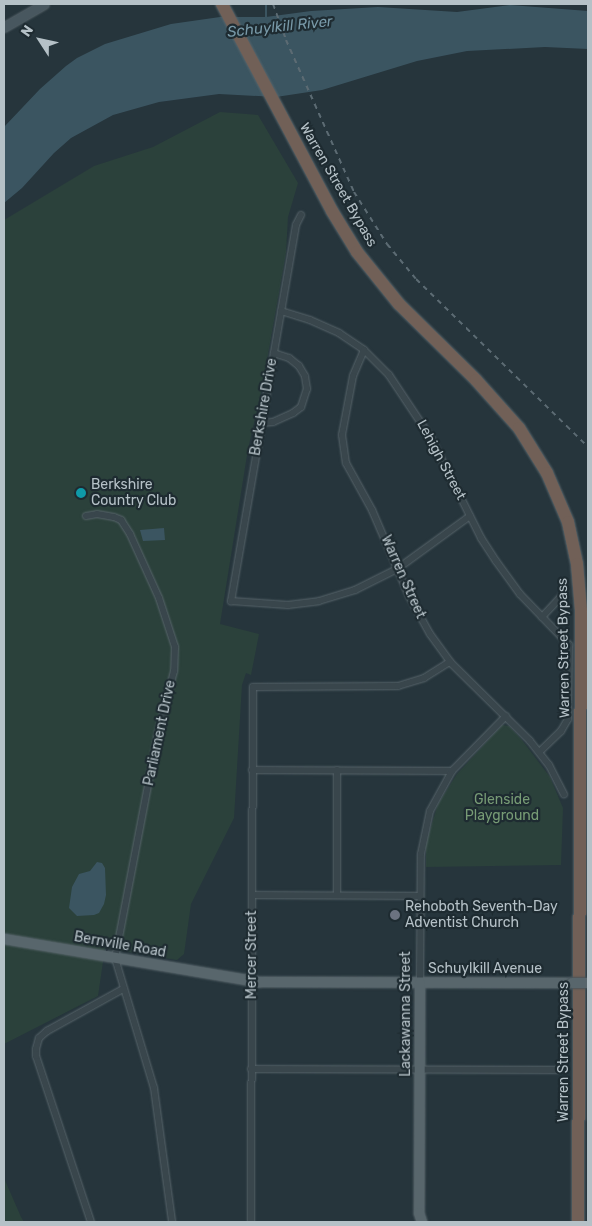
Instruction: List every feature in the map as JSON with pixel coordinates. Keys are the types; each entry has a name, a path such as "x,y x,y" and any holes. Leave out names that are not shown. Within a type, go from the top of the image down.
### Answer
{"highway":[{"name":"Warren Street Bypass","path":"222,4 290,125 373,263 404,299 508,404 543,451 563,490 577,531 586,579 588,616"},
{"name":"Warren Street Bypass","path":"230,4 340,225 368,267 399,304 491,396 525,436 552,483 570,533 579,580 581,611 586,1222"},
{"name":"Warren Street Bypass","path":"578,1222 578,1201 584,1142 588,683"},
{"path":"570,1222 578,1201"}],"main road":[{"name":"Bernville Road","path":"4,939 232,977"},
{"name":"Schuylkill Avenue","path":"232,977 252,981 588,983"},
{"name":"Lackawanna Street","path":"420,983 421,1221"}],"street":[{"path":"4,27 44,4"},
{"name":"Berkshire Drive","path":"301,215 296,225 231,601 273,605 306,603 355,590 397,569"},
{"name":"Lehigh Street","path":"281,311 329,327 364,350 389,375 420,419 443,458 470,516 504,574 569,645 567,722 540,752"},
{"name":"Warren Street","path":"364,350 353,376 342,442 346,463 372,510 414,607 450,662 540,752 564,794"},
{"path":"261,423 273,422 293,413 301,407 308,389 305,376 299,366 290,358 274,353"},
{"name":"Parliament Drive","path":"86,516 97,514 121,520 130,534 159,598 175,647 174,671 158,733 115,958 154,1088 160,1117 172,1222"},
{"path":"397,569 470,516"},
{"path":"542,617 564,594"},
{"name":"Mercer Street","path":"251,1222 253,687 398,686 424,678 450,662"},
{"name":"Lackawanna Street","path":"420,983 421,854 425,827 437,796 452,771 506,716"},
{"path":"252,770 452,771"},
{"path":"337,770 337,895"},
{"path":"252,895 420,896"},
{"path":"91,1222 36,1056 36,1048 39,1038 46,1031 123,989"},
{"path":"251,1068 558,1070"}],"green space":[{"name":"Berkshire Country Club","path":"220,112 258,115 298,183 288,217 286,253 262,388 248,449 220,624 259,634 251,675 246,673 242,685 234,818 191,904 184,954 177,960 105,948 98,996 4,1044 4,220 94,166 153,147"},
{"name":"Glenside Playground","path":"502,725 509,726 522,740 550,777 563,808 561,865 426,867 426,843 438,804 457,774"},
{"path":"4,1178 21,1217 24,1222 4,1222"}],"water":[{"name":"Schuylkill River","path":"510,5 588,11 588,49 545,47 467,51 417,61 322,90 276,97 219,94 159,102 113,115 71,138 54,153 22,188 4,203 4,127 40,89 66,66 77,58 105,44 171,24 220,17 266,17 311,11 378,7 457,12"},
{"path":"164,528 165,540 143,541 140,530"},
{"path":"97,862 102,863 105,868 106,895 104,904 99,913 77,916 69,908 72,887 79,874 90,871"}],"waterway":[{"name":"Schuylkill River","path":"266,4 266,19"}],"railway":[{"path":"273,4 286,40 354,192 387,244 416,279 588,447"}],"place":[{"name":"Berkshire Country Club","path":"81,493"},
{"name":"Rehoboth Seventh-Day Adventist Church","path":"395,915"}]}
